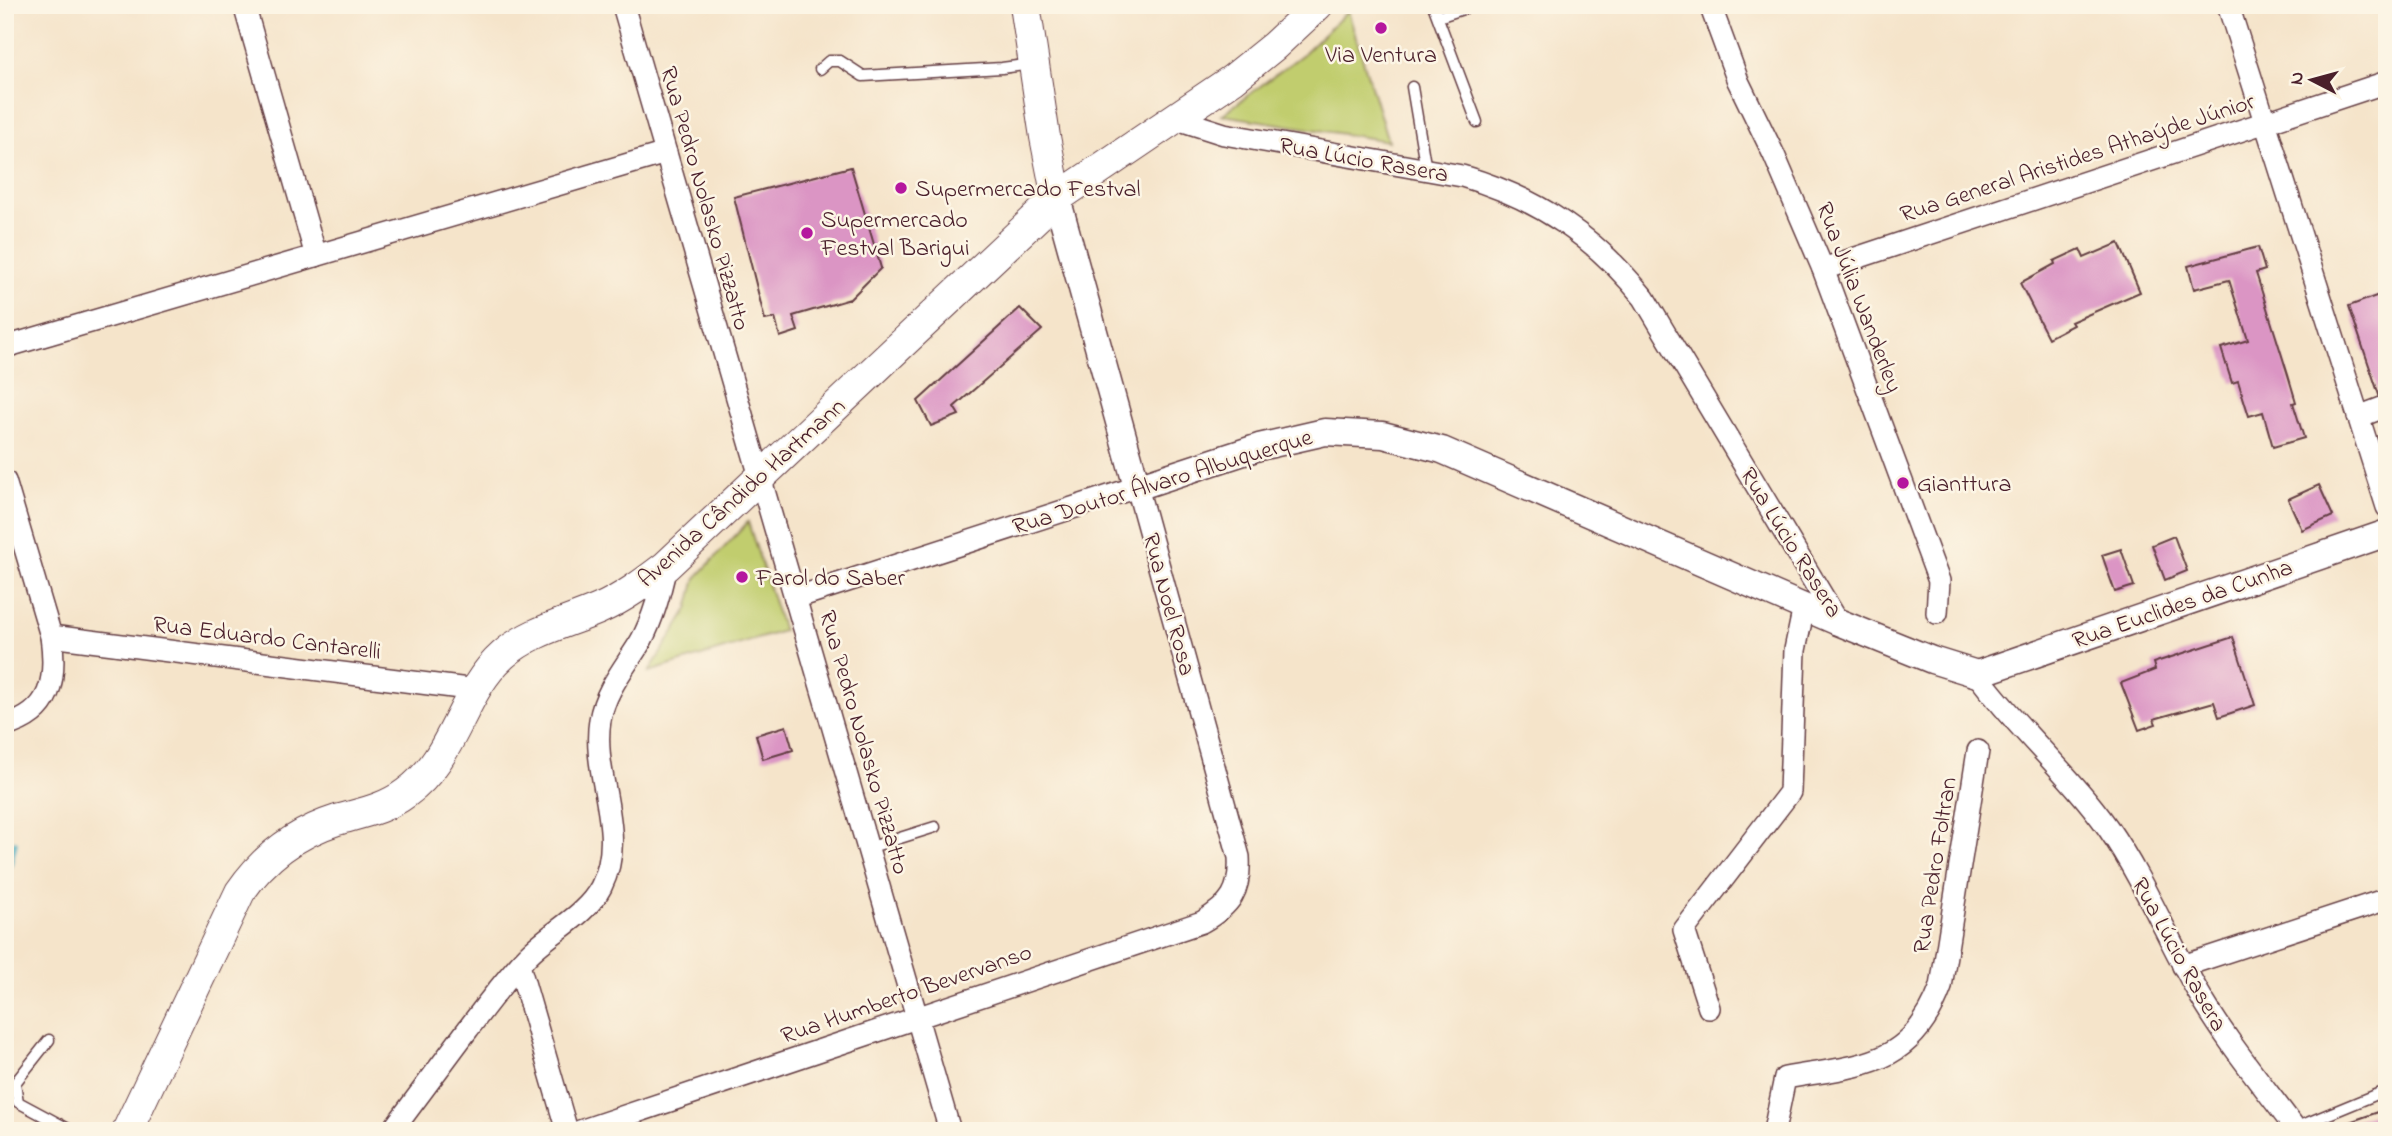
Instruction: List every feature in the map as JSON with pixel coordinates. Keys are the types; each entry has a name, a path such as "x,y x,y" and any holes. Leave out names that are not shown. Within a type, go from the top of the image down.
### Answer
{"main road":[{"path":"1025,5 1058,198"},
{"name":"Avenida Cândido Hartmann","path":"127,1131 227,917 253,873 271,855 293,839 315,828 388,804 422,780 450,741 489,670 504,654 524,640 617,600 666,566 1058,198 1233,79 1306,10"}],"street":[{"path":"244,5 316,256"},
{"name":"Rua Pedro Nolasko Pizzatto","path":"623,5 950,1131"},
{"name":"Rua Júlia Wanderley","path":"1710,5 1738,81 1824,269 1939,581 1937,614"},
{"path":"2228,5 2387,506"},
{"name":"Rua General Aristides Athaýde Júnior","path":"1824,269 2387,82"},
{"name":"Rua Lúcio Rasera","path":"1177,119 1224,134 1462,176 1517,195 1579,233 1607,256 1655,314 1838,622 1932,660 1977,674 2003,709 2082,795 2108,828 2152,904 2183,966 2221,1028 2296,1130"},
{"path":"5,347 666,153"},
{"name":"Rua Noel Rosa","path":"1058,198 1239,857 1237,888"},
{"path":"2358,417 2387,406"},
{"name":"Rua Doutor Álvaro Albuquerque","path":"795,597 1289,439 1325,432 1383,435 1442,450 1838,622"},
{"path":"5,481 51,636 53,667 48,695 28,717 5,726"},
{"name":"Rua Euclides da Cunha","path":"1977,674 2387,533"},
{"path":"392,1131 408,1122 528,954 592,900 601,888 613,850 612,826 600,760 600,721 604,701 651,620 666,566"},
{"path":"1709,1008 1684,930 1790,792 1795,650 1804,607"},
{"name":"Rua Eduardo Cantarelli","path":"51,636 476,690"},
{"name":"Rua Pedro Foltran","path":"1774,1131 1785,1078 1855,1066 1883,1058 1903,1046 1921,1028 1933,1009 1941,987 1978,751"},
{"name":"Rua Humberto Bevervanso","path":"580,1131 1202,922 1217,913 1237,888"},
{"path":"2183,966 2387,900"},
{"path":"519,965 566,1131"}],"lane":[{"path":"1433,5 1477,122"},
{"path":"1438,17 1475,5"},
{"path":"820,69 829,61 840,61 863,76 1034,64"},
{"path":"1412,87 1426,170"},
{"path":"868,848 935,827"},
{"path":"49,1040 15,1083 18,1101 72,1131"},
{"path":"2296,1130 2387,1090"}],"green space":[{"path":"1348,11 1388,141 1222,115 1303,54"},
{"path":"748,522 783,631 649,672 688,609 696,578"}],"building":[{"name":"Supermercado Festval Barigui","path":"851,167 881,268 850,299 793,316 798,331 780,337 775,318 765,320 734,197"},
{"path":"2119,243 2140,292 2071,322 2073,325 2048,338 2020,283 2055,264 2054,261 2080,249 2084,258"},
{"path":"2258,247 2265,270 2256,273 2296,402 2293,403 2304,438 2273,447 2263,412 2249,416 2238,381 2232,383 2221,348 2248,340 2229,280 2194,289 2188,266"},
{"path":"2387,292 2387,393 2379,395 2349,306"},
{"path":"1020,308 1042,330 954,407 959,415 931,426 918,401"},
{"path":"2319,485 2333,516 2302,530 2288,499"},
{"path":"2174,536 2187,571 2165,580 2152,545"},
{"path":"2121,549 2134,586 2115,592 2102,555"},
{"path":"2233,637 2255,705 2219,717 2214,702 2154,719 2156,724 2139,730 2121,683 2155,670 2153,663"},
{"path":"786,726 793,750 763,759 756,735"},
{"path":"2387,1109 2387,1131 2332,1131 2332,1128"}],"waterway":[{"path":"5,883 15,843"}],"place":[{"name":"Via Ventura","path":"1381,28"},
{"name":"Supermercado Festval","path":"901,188"},
{"name":"Supermercado Festval Barigui","path":"807,233"},
{"name":"Gianttura","path":"1903,483"},
{"name":"Farol do Saber","path":"742,577"}]}
